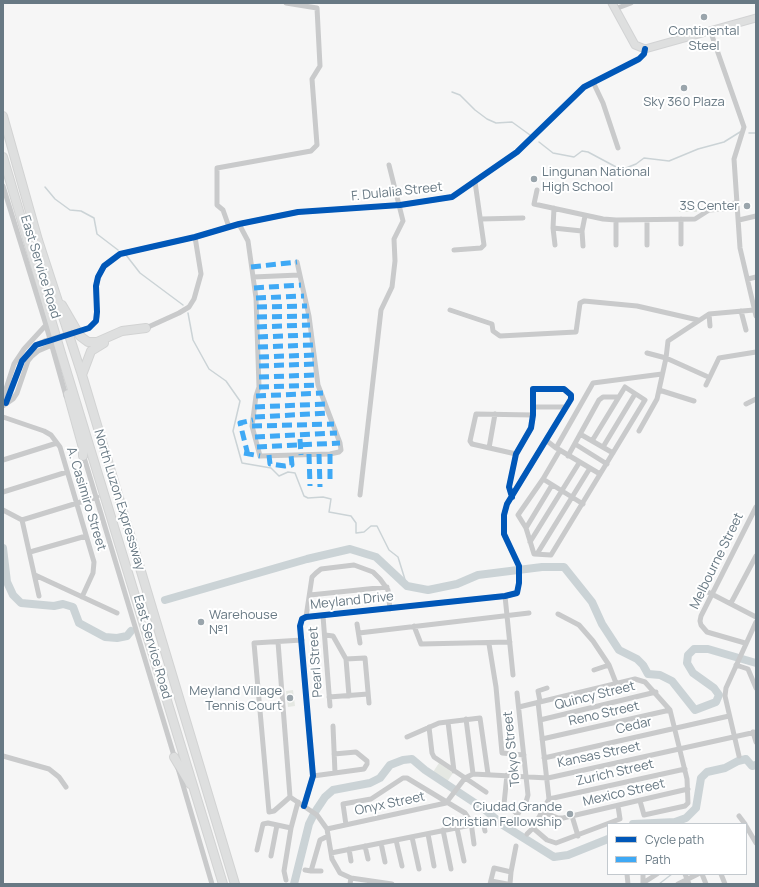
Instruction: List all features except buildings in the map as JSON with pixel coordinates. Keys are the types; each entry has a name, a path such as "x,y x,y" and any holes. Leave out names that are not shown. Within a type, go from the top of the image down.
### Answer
{"highway":[{"name":"North Luzon Expressway","path":"3,116 235,884"},
{"name":"North Luzon Expressway","path":"3,157 60,350 223,884"},
{"path":"56,294 80,336 88,342 97,342 122,331 146,328"},
{"path":"82,375 88,357 97,347 113,338 146,328"},
{"path":"60,350 60,366 83,448 83,456"},
{"path":"174,757 197,796"}],"main road":[{"path":"614,6 635,45 645,49 756,18"}],"street":[{"path":"229,227 223,210 218,205 216,196 218,168 311,151 317,144 312,79 320,66 317,8 286,3"},
{"path":"614,6 631,3"},
{"path":"710,30 744,127 734,159 740,248 756,316"},
{"name":"F. Dulalia Street","path":"4,404 22,361 36,344 89,328 96,321 96,286 98,277 104,266 120,254 195,237 239,224 308,210 400,205 452,197 476,182 517,152 573,96 593,82 640,59 644,54 645,49"},
{"path":"593,82 603,103 618,148"},
{"path":"360,495 381,310 392,287 395,261 394,239 403,221 389,165"},
{"path":"454,250 483,247 476,182"},
{"name":"East Service Road","path":"3,186 52,345 83,456 212,884"},
{"path":"537,190 534,204 585,216 616,220 682,219 700,217 709,210 737,206"},
{"path":"554,208 553,228 555,245"},
{"path":"583,246 582,231 585,216"},
{"path":"739,220 756,216"},
{"path":"480,219 523,218"},
{"path":"681,244 682,219"},
{"path":"616,220 616,245"},
{"path":"647,220 647,244"},
{"path":"239,224 248,241 257,307 259,387 256,396 252,426 260,456 339,452 341,450 340,443 318,385 309,316 297,262"},
{"path":"553,228 582,231"},
{"path":"146,328 189,307 194,299 201,274 195,237"},
{"path":"253,277 299,275"},
{"path":"748,278 756,277"},
{"path":"450,310 492,324 495,334 500,336 576,332 580,303 584,301 637,306 698,320"},
{"path":"639,432 654,404 659,390 668,341 709,314 754,310"},
{"path":"741,311 746,330"},
{"path":"709,314 710,326"},
{"path":"46,325 24,349 14,364 4,395 4,404 13,399 18,392 28,361 32,356 38,351 52,345"},
{"path":"706,385 719,358 756,352"},
{"path":"647,354 666,358 706,376"},
{"path":"625,387 645,400 553,554 534,554 526,528 518,515 543,479 593,383 628,380 662,374"},
{"path":"592,441 628,380"},
{"path":"512,497 509,488 516,454 530,430 533,415 532,389 564,389 572,396 547,441 512,497 507,504 503,528 507,543 519,566 517,593 505,596 513,676"},
{"path":"659,390 694,401"},
{"path":"603,447 635,394"},
{"path":"568,456 599,400 602,397 618,396"},
{"path":"746,404 756,399"},
{"path":"533,407 565,408"},
{"path":"516,454 472,444 470,441 476,414 533,415"},
{"path":"489,448 495,414"},
{"name":"A. Casimiro Street","path":"3,417 44,431 51,435 57,442 94,562 93,569 82,597"},
{"path":"580,434 613,453"},
{"path":"547,441 579,463 600,474"},
{"path":"3,460 57,442"},
{"path":"575,444 607,464"},
{"path":"530,542 579,463"},
{"path":"538,554 590,468"},
{"path":"3,492 67,472"},
{"path":"543,479 583,504"},
{"path":"526,528 552,485"},
{"path":"3,510 22,520 96,497"},
{"name":"Melbourne Street","path":"745,643 710,633 701,626 701,616 756,507"},
{"path":"22,520 39,596"},
{"path":"30,552 86,536"},
{"path":"731,603 756,556"},
{"path":"306,617 312,578 321,569 354,565 373,572 387,587 390,609"},
{"path":"35,575 117,613"},
{"path":"310,595 387,587"},
{"path":"702,589 756,617"},
{"name":"Meyland Drive","path":"304,806 313,776 300,623 302,619 306,617 505,596"},
{"path":"359,633 529,613"},
{"path":"558,614 571,620 585,632 609,665 616,683"},
{"name":"Pearl Street","path":"323,616 330,706"},
{"path":"739,756 725,696 726,688 742,649 756,622"},
{"path":"357,624 360,643"},
{"path":"414,626 421,644 489,644 510,642"},
{"path":"325,635 333,636 346,659 349,696"},
{"path":"290,797 274,811 269,812 254,643 302,640"},
{"path":"278,642 290,797"},
{"path":"489,644 496,687 502,753 524,755"},
{"path":"346,659 365,658 369,703"},
{"path":"737,663 748,669 756,688"},
{"path":"594,670 609,665"},
{"path":"519,707 616,683 641,679 656,692 670,710 685,769 688,789 688,803 685,806 644,815 640,801"},
{"path":"527,834 533,828 549,799 538,690 547,688"},
{"name":"Quincy Street","path":"540,720 656,692"},
{"name":"Tokyo Street","path":"512,822 526,802 526,776 517,693"},
{"path":"329,697 368,694"},
{"name":"Reno Street","path":"542,739 670,710"},
{"name":"Cedar","path":"544,758 729,716"},
{"path":"407,737 438,723 480,718 488,774"},
{"path":"466,719 473,774"},
{"path":"448,722 454,771"},
{"path":"332,726 335,774"},
{"path":"429,727 432,753 454,771 486,792"},
{"path":"755,732 756,742"},
{"name":"Kansas Street","path":"446,803 465,778 473,774 548,778 755,732"},
{"path":"313,776 364,769 367,763 356,752 334,754"},
{"path":"3,756 49,769 59,777 66,788"},
{"name":"Zurich Street","path":"549,799 685,769"},
{"path":"507,775 507,787 504,804 518,814"},
{"path":"346,825 343,804 370,799 403,778 465,813 469,818 474,844"},
{"name":"Mexico Street","path":"543,812 558,818 572,816 688,789"},
{"path":"290,797 317,816 327,830 331,853 337,868 344,876 392,884"},
{"path":"286,880 284,873 291,828 298,802"},
{"name":"Onyx Street","path":"327,830 446,803"},
{"path":"610,823 620,819 618,806"},
{"path":"572,816 578,836"},
{"path":"740,816 744,823"},
{"path":"331,853 491,821"},
{"path":"483,822 485,831"},
{"path":"257,850 263,824 268,823 291,828"},
{"path":"533,828 547,840 556,843 607,824"},
{"path":"272,856 277,826"},
{"path":"457,828 464,861"},
{"path":"747,828 756,843"},
{"path":"443,830 451,869"},
{"path":"428,834 434,866"},
{"path":"311,871 320,840 328,836"},
{"path":"412,837 419,869"},
{"path":"396,840 402,866"},
{"path":"381,843 386,862"},
{"path":"365,846 368,859"},
{"path":"511,872 494,868 491,882 508,884 511,872 516,846"},
{"path":"350,849 351,861"},
{"path":"305,870 321,872"},
{"path":"643,883 655,875"},
{"path":"350,884 351,878"},
{"path":"678,884 687,879"}],"shaded area":[{"path":"680,203 697,203 697,212 679,212"},
{"name":"Meyland Village Tennis Court","path":"293,690 295,706 288,707 286,691"},
{"path":"439,763 453,773 447,782 433,772"}],"waterway":[{"path":"452,92 460,95 475,110 487,119 496,123 512,122 530,135"},
{"path":"539,142 553,153 574,157 582,151 588,152 618,168 626,168 636,164 644,158 669,161 698,149 724,142 740,132"},
{"path":"749,133 756,133"},
{"path":"45,187 55,199 70,210 81,211 94,218 97,234 118,250"},
{"path":"126,255 140,273 183,305"},
{"path":"188,313 193,340 209,369 226,381 240,401 233,431 242,463 271,468 279,476 288,472 295,473 304,496 308,498 323,497 331,499 329,512 351,516 356,523 356,533 364,532 371,526 377,526 389,550 398,557 407,586"},
{"path":"3,548 7,582 13,595 21,603 54,606 63,604 73,607 79,623 105,637 117,638 127,636 131,631"},
{"path":"165,600 307,559 350,549 376,557 407,586 428,590 457,584 478,575 542,567 564,567 592,602 602,624 619,650 637,659 643,665 648,674 660,675 672,681 695,710 716,702 719,695 714,688 693,673 687,663 688,655 694,649 708,649 756,663"},
{"path":"294,884 309,824 325,797 333,790 370,783 380,778 390,765 403,760 412,759 425,770 484,809 503,825 554,857 568,855 607,839"},
{"path":"654,823 675,822 686,818 696,808 701,778 707,772 725,768 738,761 746,759 752,766 756,765"},
{"path":"659,884 671,875"}],"marked path":[{"path":"251,267 297,262"},
{"path":"254,288 301,285"},
{"path":"256,298 304,296"},
{"path":"257,307 307,306"},
{"path":"257,317 309,316"},
{"path":"257,327 310,325"},
{"path":"258,337 311,335"},
{"path":"258,347 313,345"},
{"path":"259,357 315,355"},
{"path":"259,366 316,364"},
{"path":"259,377 317,375"},
{"path":"259,387 318,385"},
{"path":"256,396 323,393"},
{"path":"255,407 326,404"},
{"path":"255,417 329,413"},
{"path":"248,455 240,423 253,420"},
{"path":"252,426 334,424"},
{"path":"255,437 337,433"},
{"path":"300,439 301,455"},
{"path":"257,447 340,443"},
{"path":"244,453 260,456"},
{"path":"309,454 310,486"},
{"path":"319,454 320,487"},
{"path":"330,454 330,479"},
{"path":"269,455 270,464 285,466 292,465 291,455"}],"cycle path":[{"path":"6,403 22,361 36,345 89,328 96,321 96,286 98,277 104,266 120,254 195,237 239,224 298,212 400,205 452,197 517,152 584,87 639,59 644,54 645,49"},
{"path":"304,806 313,776 300,626 302,619 306,617 505,596 517,593 519,583 519,566 504,534 504,515 507,504 571,399 571,395 564,389 533,389 533,415 531,428 516,454 509,487 512,497"}],"place":[{"name":"Continental Steel","path":"704,17"},
{"name":"Sky 360 Plaza","path":"684,88"},
{"name":"Lingunan National High School","path":"534,179"},
{"name":"3S Center","path":"747,206"},
{"name":"Warehouse №1","path":"201,622"},
{"name":"Meyland Village Tennis Court","path":"290,698"},
{"name":"Ciudad Grande Christian Fellowship","path":"570,814"}]}
